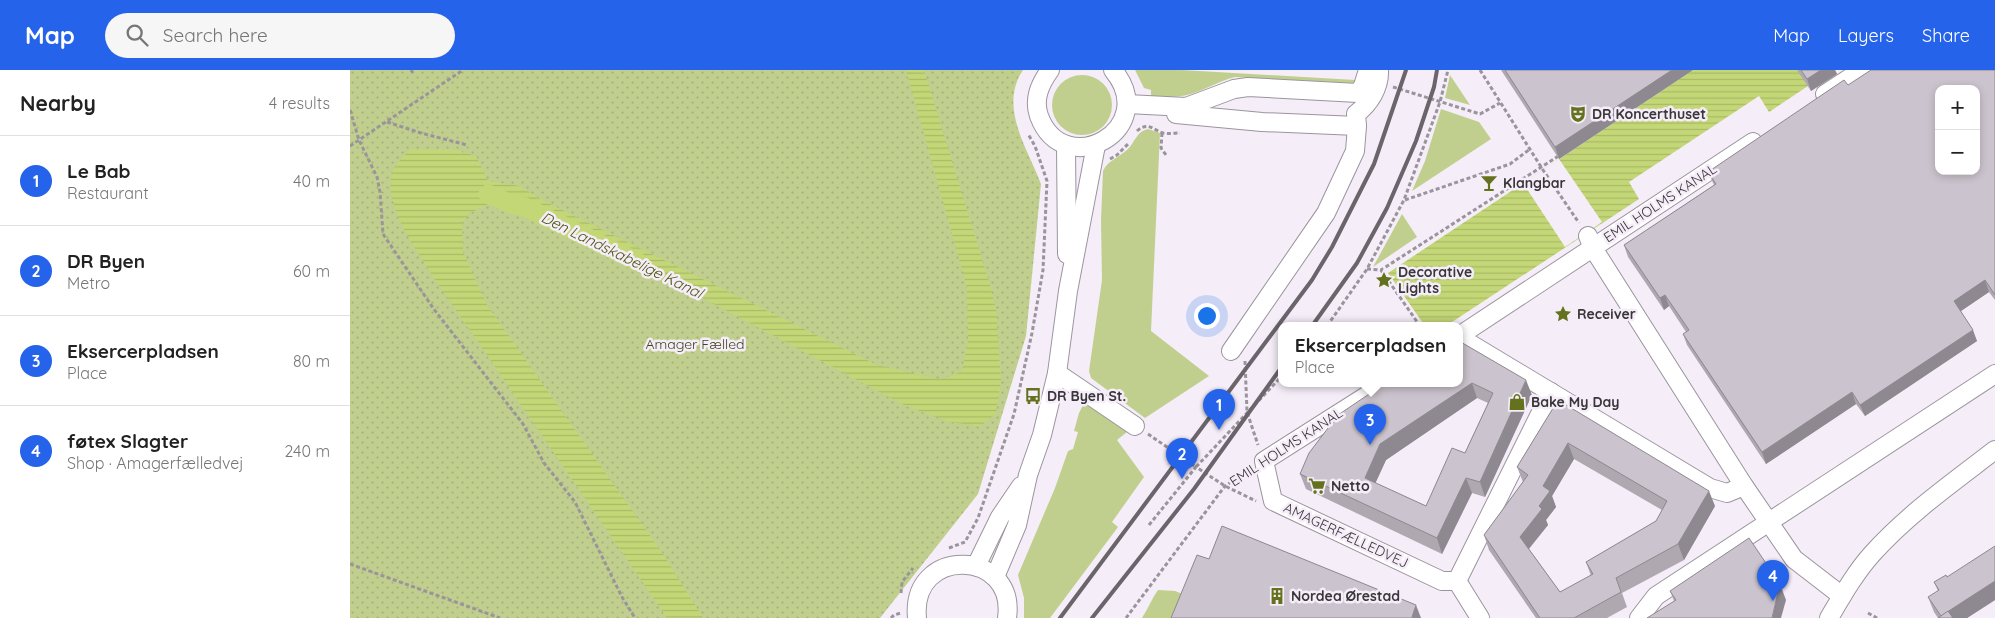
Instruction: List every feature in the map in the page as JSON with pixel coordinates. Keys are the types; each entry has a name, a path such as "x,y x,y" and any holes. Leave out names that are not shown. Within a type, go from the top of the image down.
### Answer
{"street":[{"path":"1050,70 1042,81 1037,96 1037,111 1043,125 1052,137 1066,144 1081,147 1096,145 1108,139 1118,129 1126,107 1125,90 1113,70"},
{"path":"1814,102 1862,70"},
{"path":"1126,107 1186,107 1218,96 1341,104 1358,93 1378,71"},
{"path":"1231,351 1326,213 1355,150 1357,120 1375,92 1378,71"},
{"path":"1126,107 1262,122 1357,120"},
{"name":"EMIL HOLMS KANAL","path":"1463,333 1590,242 1624,227 1764,135"},
{"path":"1066,144 1068,291"},
{"path":"995,577 1017,525 1028,475 1042,435 1057,373 1068,291 1096,145"},
{"path":"1590,242 1744,486 1794,559 1842,596"},
{"path":"1463,338 1710,488 1727,493 1744,486"},
{"path":"1057,373 1135,426"},
{"path":"1639,618 1656,596 1995,374"},
{"name":"EMIL HOLMS KANAL","path":"1264,461 1380,387"},
{"path":"1480,618 1457,581 1551,392"},
{"path":"1829,618 1870,556 1898,527 1926,502 1995,450"},
{"name":"AMAGERFÆLLEDVEJ","path":"1264,461 1273,501 1442,581 1457,581"},
{"path":"976,566 1000,517 1028,475"},
{"path":"917,618 916,607 924,584 941,569 952,565 964,564 976,566 995,577 1007,598 1007,618"}],"path":[{"path":"350,146 463,70"},
{"path":"1330,322 1367,269 1404,200 1440,102 1448,70"},
{"path":"1480,70 1590,242"},
{"path":"1378,71 1386,85 1480,114 1500,103"},
{"path":"350,110 359,140 377,178 383,234 433,308 523,424 544,463 575,502 634,618"},
{"path":"387,122 467,145"},
{"path":"947,549 965,542 978,518 1014,414 1044,270 1047,181 1035,146 1025,129"},
{"path":"1162,132 1162,148 1166,155"},
{"path":"1404,200 1510,164 1530,149"},
{"path":"1367,269 1381,270 1566,151"},
{"path":"1381,270 1417,322"},
{"path":"1231,351 1245,352 1248,412 1264,461"},
{"path":"1149,525 1196,467 1278,380"},
{"path":"1135,426 1225,486"},
{"name":"EMIL HOLMS KANAL","path":"1126,618 1225,486 1264,461"},
{"path":"350,564 500,618"},
{"path":"900,595 902,582 914,567"},
{"path":"900,608 901,618"},
{"path":"1868,613 1877,618"}],"green space":[{"name":"Amager Fælled","path":"350,70 1023,70 1016,84 1013,98 1014,113 1023,142 1041,184 1026,336 978,494 880,618 350,618"},
{"path":"1135,70 1182,70 1355,80 1355,83 1235,77 1187,95 1174,97 1151,96 1151,90 1144,88"},
{"path":"1082,75 1099,80 1107,88 1112,105 1107,122 1099,130 1082,135 1065,130 1057,122 1052,105 1057,88 1065,80"},
{"path":"1450,75 1470,105 1445,98"},
{"path":"1441,109 1479,122 1491,139 1412,191 1425,161"},
{"path":"1148,129 1160,133 1151,331 1209,376 1145,418 1091,378 1089,371 1102,280 1101,220 1103,171 1111,161 1128,149 1141,132"},
{"path":"1402,214 1417,237 1373,267"},
{"path":"1084,403 1127,432 1117,440 1144,477 1112,522 1118,527 1050,618 1024,618 1024,598 1018,575 1055,488 1068,451 1073,449 1078,432 1074,431"},
{"path":"1158,590 1175,591 1190,597 1181,618 1142,618"}],"water":[{"path":"906,70 924,70 996,310 1001,381 996,414 979,426 950,422 906,406 586,236 525,207 511,204 488,204 470,213 462,223 463,252 487,305 663,554 703,618 667,618 417,252 403,226 392,199 393,169 411,149 455,150 476,156 488,181 519,186 544,201 877,365 939,379 952,376 962,370 968,343 967,287"},
{"path":"1693,70 1832,70 1769,112 1759,96 1629,182 1639,199 1452,322 1422,322 1388,273"}],"pier":[{"path":"1559,159 1602,222 1565,247 1523,183"}],"building":[{"name":"DR Koncerthuset","path":"1505,70 1672,70 1555,147"},
{"path":"1801,70 1821,70 1807,79"},
{"path":"1871,70 1995,70 1995,295 1985,280 1954,301 1973,330 1860,405 1852,392 1762,452 1683,334 1689,330 1665,295 1660,298 1624,245 1716,184 1708,172 1844,80 1848,85"},
{"path":"1463,343 1526,380 1480,482 1466,478 1437,538 1300,474 1309,453 1338,415 1380,387 1463,387","holes":["1472,383 1493,393 1465,453 1452,448 1426,506 1365,478 1380,444"]},
{"path":"1558,400 1709,491 1678,544 1616,578 1621,592 1574,618 1540,618 1484,535 1528,475 1517,467","holes":["1568,443 1667,501 1656,521 1586,562 1593,574 1560,592 1520,537 1542,509 1539,506 1550,491 1543,486"]},
{"name":"Nordea Ørestad","path":"1222,526 1416,605 1412,617 1415,618 1171,618 1197,555 1209,559"},
{"path":"1749,538 1780,584 1772,618 1647,618 1676,600 1670,591"},
{"path":"1995,546 1995,581 1941,616 1928,597 1939,590 1934,582 1946,575 1947,577"},
{"path":"1948,611 1953,618 1938,618"}],"waterway":[{"name":"Den Landskabelige Kanal","path":"488,194 511,204 525,207 638,262"}],"railway":[{"path":"1281,322 1312,280 1332,247 1374,164 1406,70"},
{"path":"1315,322 1357,263 1387,208 1416,141 1434,87 1437,70"},
{"path":"1060,618 1278,326"},
{"path":"1092,618 1194,489 1278,372"}],"place":[{"name":"DR Koncerthuset","path":"1578,114"},
{"name":"Klangbar","path":"1489,183"},
{"name":"Decorative Lights","path":"1384,280"},
{"name":"Receiver","path":"1563,314"},
{"name":"DR Byen St.","path":"1033,396"},
{"name":"Bake My Day","path":"1517,402"},
{"name":"Le Bab","path":"1219,430"},
{"name":"Eksercerpladsen","path":"1370,445"},
{"name":"DR Byen","path":"1182,479"},
{"name":"Netto","path":"1317,486"},
{"name":"Nordea Ørestad","path":"1277,596"},
{"name":"føtex Slagter","path":"1773,601"}]}
